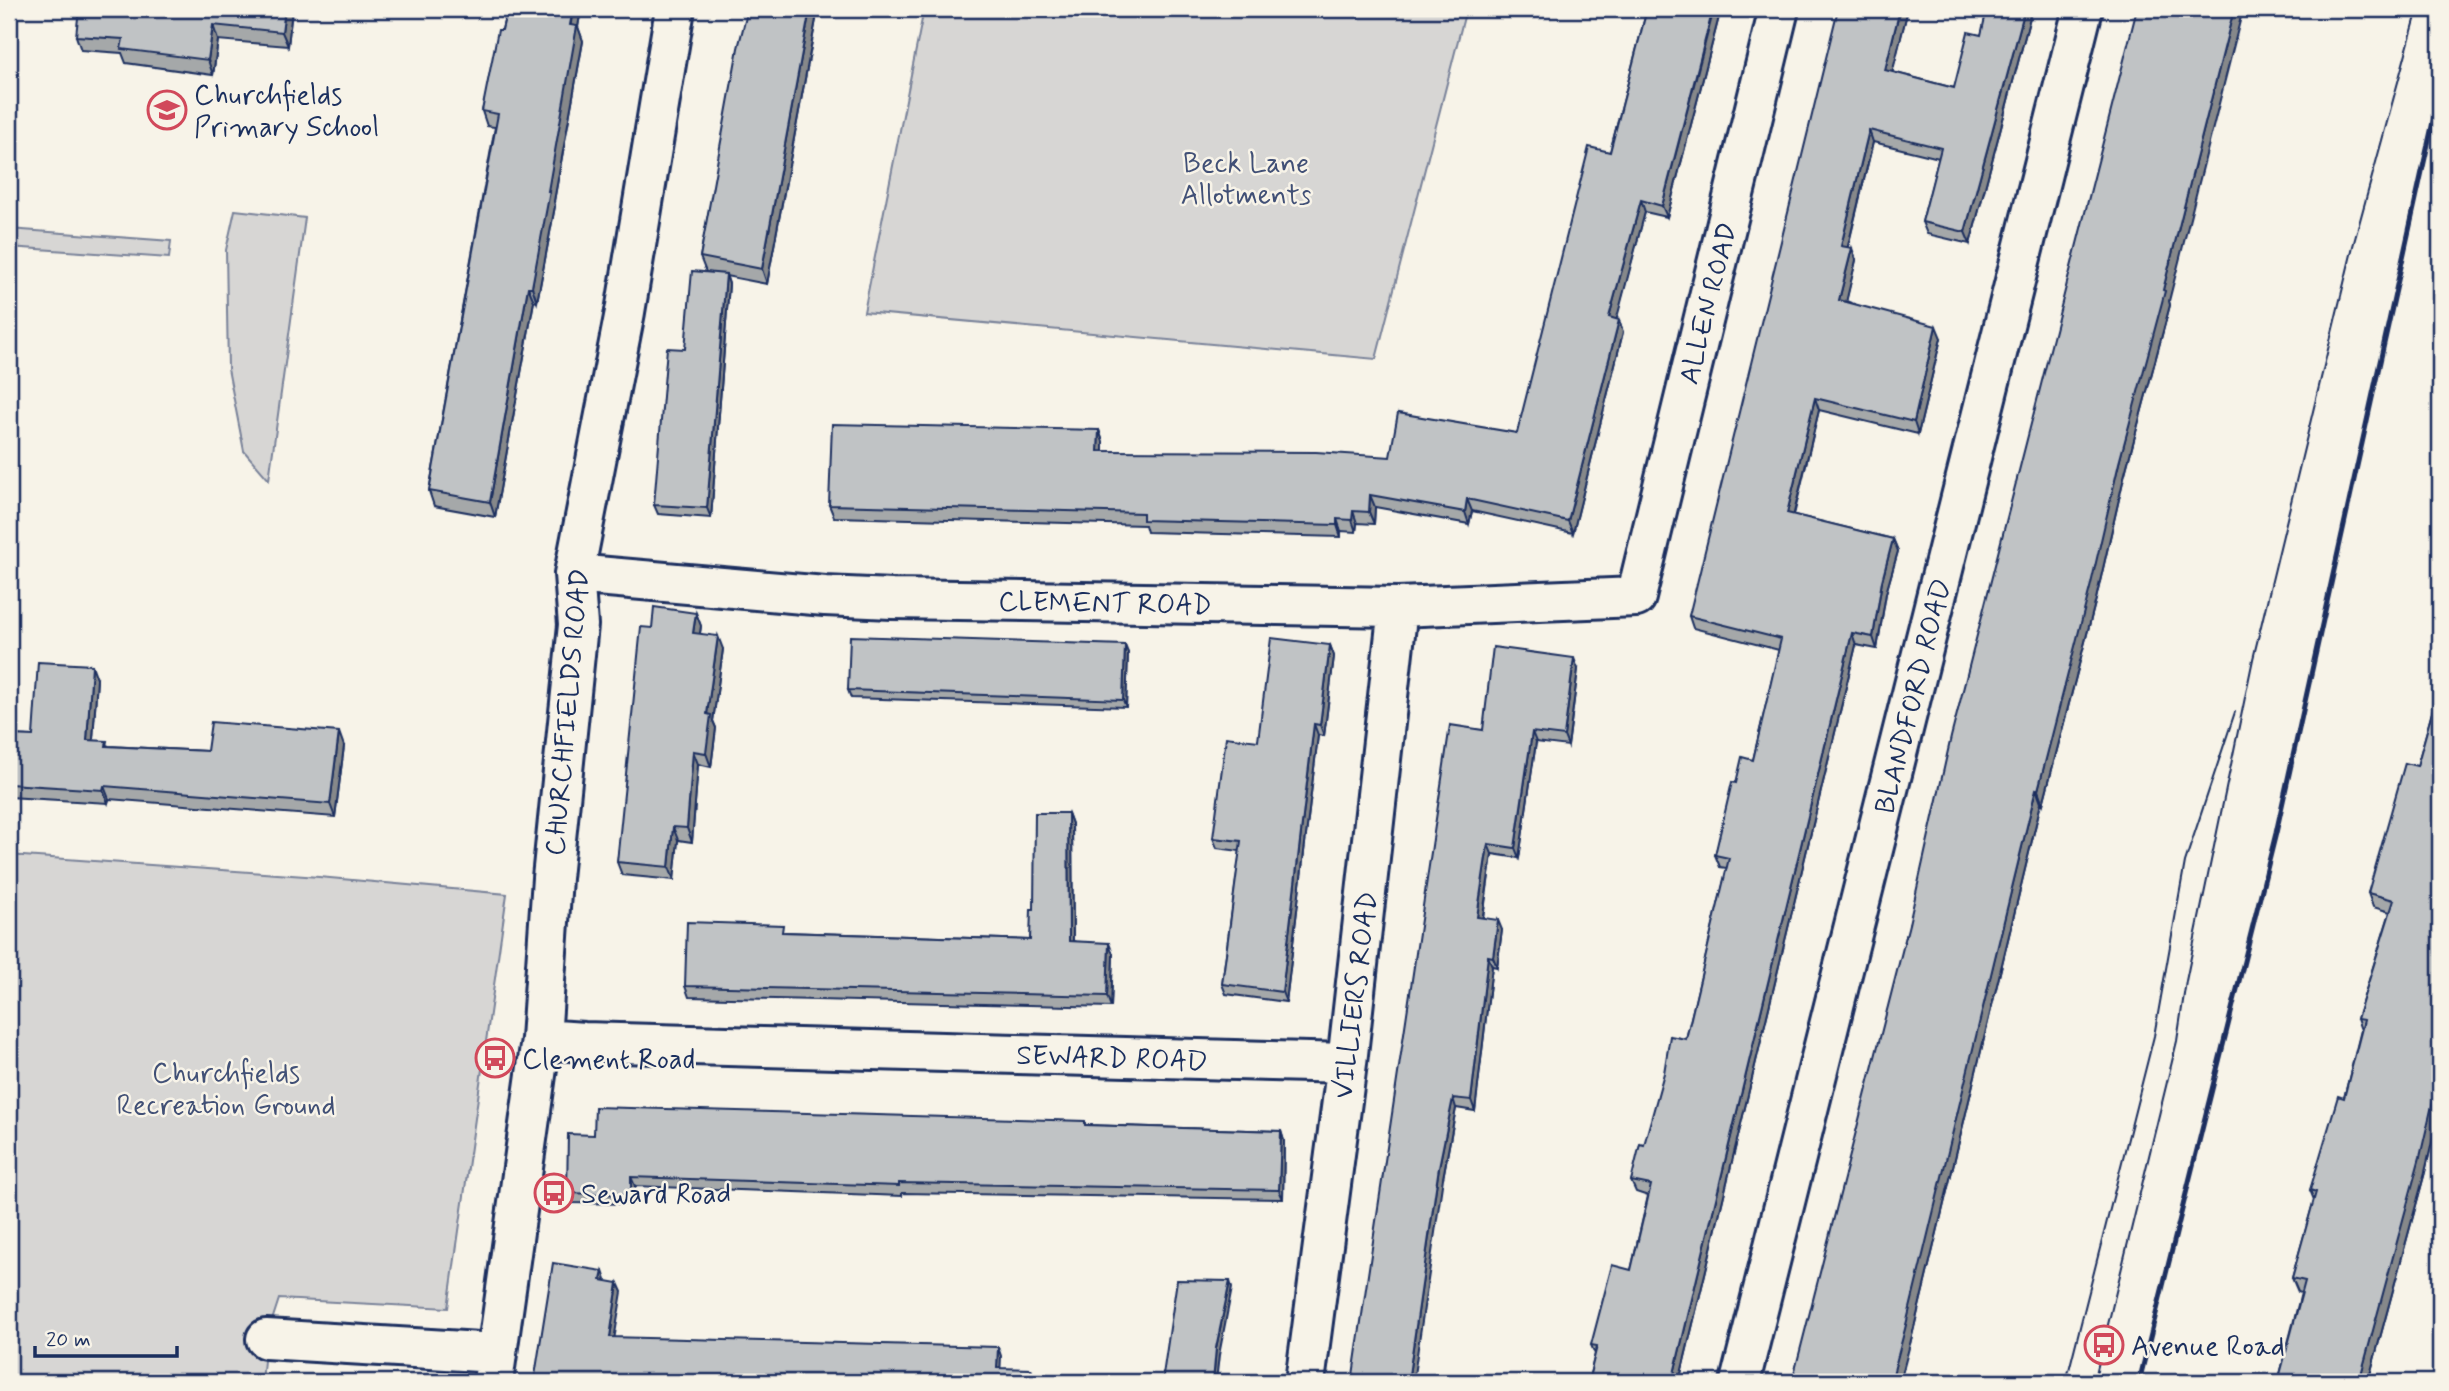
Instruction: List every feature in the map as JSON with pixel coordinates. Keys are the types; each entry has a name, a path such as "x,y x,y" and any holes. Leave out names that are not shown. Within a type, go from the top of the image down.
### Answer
{"street":[{"name":"CHURCHFIELDS ROAD","path":"495,1368 541,1038 552,878 578,625 575,574 625,312 660,87 675,9"},
{"name":"ALLEN ROAD","path":"1636,597 1779,9"},
{"name":"BLANDFORD ROAD","path":"1740,1382 2083,9"},
{"name":"CLEMENT ROAD","path":"575,574 825,596 1398,607 1636,597"},
{"name":"VILLIERS ROAD","path":"1305,1382 1347,1063 1398,607"},
{"name":"SEWARD ROAD","path":"541,1038 612,1043 1347,1063"},
{"path":"266,1339 495,1368"}],"green space":[{"name":"Beck Lane Allotments","path":"924,9 1466,9 1376,359 864,312"},
{"path":"235,210 305,218 269,480 244,451 228,369 226,250"},
{"path":"9,229 171,241 169,258 9,247"},
{"name":"Churchfields Recreation Ground","path":"9,855 319,877 507,894 448,1308 279,1299 266,1339 262,1382 9,1382"}],"building":[{"path":"79,9 285,9 282,32 213,25 208,60 121,49 123,39 76,36"},
{"path":"507,9 573,9 570,25 577,26 550,191 532,287 528,287 490,502 429,491 498,114 482,111 498,30 502,30"},
{"path":"748,9 810,9 762,269 700,257 738,48"},
{"path":"1647,9 1713,9 1662,206 1641,200 1609,317 1619,320 1568,521 1467,499 1465,512 1370,495 1369,512 1353,511 1352,520 1337,519 1337,525 1143,520 1143,513 829,505 832,424 1099,430 1098,451 1316,452 1390,457 1398,413 1517,433 1589,147 1610,152"},
{"path":"1838,9 1900,9 1885,70 1954,88 1968,32 1981,35 1987,9 2025,9 1965,232 1922,222 1941,148 1869,130 1841,246 1852,248 1839,300 1936,326 1914,422 1815,398 1787,513 1893,539 1882,581 1873,637 1852,633 1672,1382 1588,1382 1597,1346 1591,1345 1612,1265 1631,1270 1651,1185 1631,1181 1640,1144 1644,1145 1664,1073 1670,1036 1686,1039 1729,858 1715,855 1732,782 1736,783 1742,757 1753,760 1781,639 1689,616"},
{"path":"2137,9 2234,9 2091,584 2038,790 2036,789 1891,1382 1792,1382 1909,924 1951,737"},
{"path":"692,271 726,274 707,508 654,505 667,348 685,349"},
{"path":"654,607 696,613 693,633 718,636 707,714 711,715 706,753 693,751 687,828 673,827 669,867 617,862 641,627 652,628"},
{"path":"2440,619 2440,644 2434,643"},
{"path":"850,636 1125,645 1123,700 848,690"},
{"path":"1271,638 1330,645 1320,725 1314,724 1282,992 1222,984 1241,841 1213,838 1226,737 1258,741"},
{"path":"1493,647 1574,658 1564,736 1532,732 1515,848 1488,844 1477,917 1498,920 1493,957 1488,956 1471,1100 1453,1098 1439,1167 1408,1382 1352,1382 1450,725 1483,730"},
{"path":"38,662 92,665 87,740 107,741 106,746 207,751 211,722 339,732 330,804 104,786 103,790 9,784 9,735 33,736"},
{"path":"2440,684 2440,1071 2420,1157 2359,1382 2278,1382 2305,1281 2292,1278 2316,1192 2310,1190 2338,1096 2344,1098 2364,1020 2357,1019 2394,900 2368,893 2405,763 2417,766"},
{"path":"1035,813 1068,813 1069,941 1109,943 1107,996 685,986 687,922 783,925 782,932 1030,940 1031,909 1034,909"},
{"path":"595,1107 1085,1121 1085,1125 1281,1131 1279,1190 899,1183 899,1186 631,1177 631,1195 567,1193 568,1134 594,1135"},
{"path":"553,1263 603,1271 601,1280 618,1283 610,1337 998,1347 997,1368 1031,1369 1031,1382 534,1382"},
{"path":"1177,1280 1230,1281 1216,1348 1213,1382 1162,1382"},
{"path":"307,1377 342,1381 342,1378 386,1382 306,1382"}],"tram line":[{"path":"2094,1382 2177,1041 2186,981 2253,659 2353,246 2418,9"},
{"path":"2066,1382 2154,1036 2185,862 2235,712"}],"railway":[{"path":"2139,1382 2276,833 2440,90"}],"place":[{"name":"Churchfields Primary School","path":"167,110"},
{"name":"Clement Road","path":"495,1058"},
{"name":"Seward Road","path":"554,1193"},
{"name":"Avenue Road","path":"2104,1345"}]}
